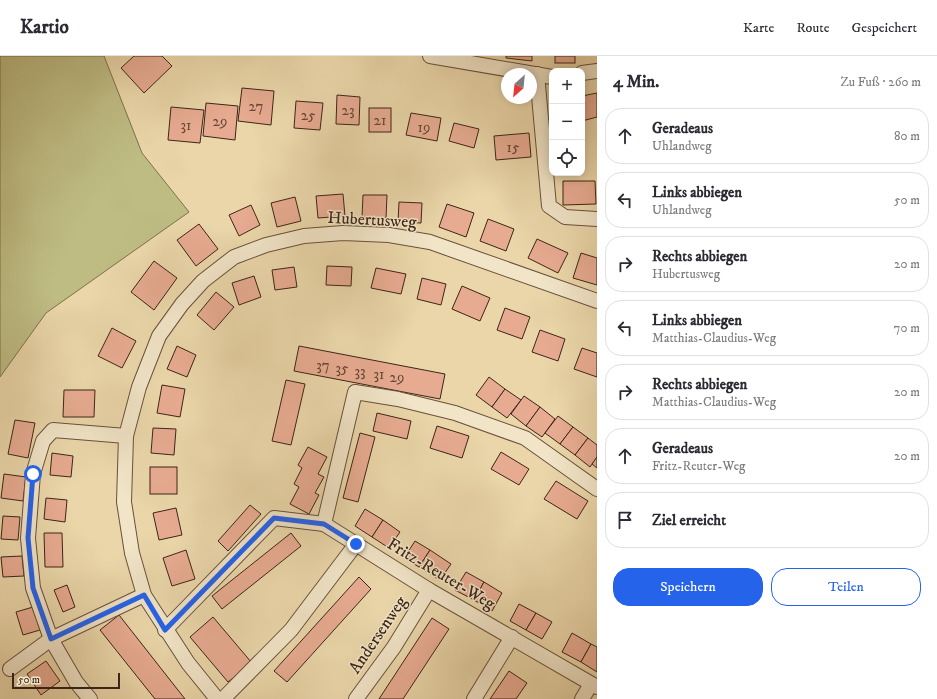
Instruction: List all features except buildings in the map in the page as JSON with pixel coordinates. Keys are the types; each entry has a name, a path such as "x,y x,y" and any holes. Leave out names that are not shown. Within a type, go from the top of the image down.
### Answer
{"street":[{"path":"430,56 501,68"},
{"path":"585,73 597,71"},
{"path":"549,76 537,74 549,206 565,217 597,219"},
{"name":"Hubertusweg","path":"217,699 188,663 165,630 144,595 132,553 124,502 126,436 139,387 159,336 182,304 203,281 225,262 266,245 304,236 343,233 389,235 430,242 597,301"},
{"path":"165,630 274,518 324,524 355,392 398,399 454,413 525,438 597,489"},
{"path":"90,699 76,682 51,639 33,588 28,538 33,474 43,442 53,430 126,436"},
{"name":"Fritz-Reuter-Weg","path":"324,524 429,590 594,686"},
{"path":"223,699 291,630 356,544"},
{"name":"Andersenweg","path":"356,699 394,647 429,590"},
{"path":"10,669 51,639 144,595"},
{"path":"474,699 512,637"},
{"path":"582,699 594,686"}],"shaded area":[{"path":"0,56 104,56 142,153 189,212 46,313 0,377"}],"route":[{"path":"33,474 28,538 33,588 51,639 144,595 165,630 274,518 324,524 356,544"}]}
